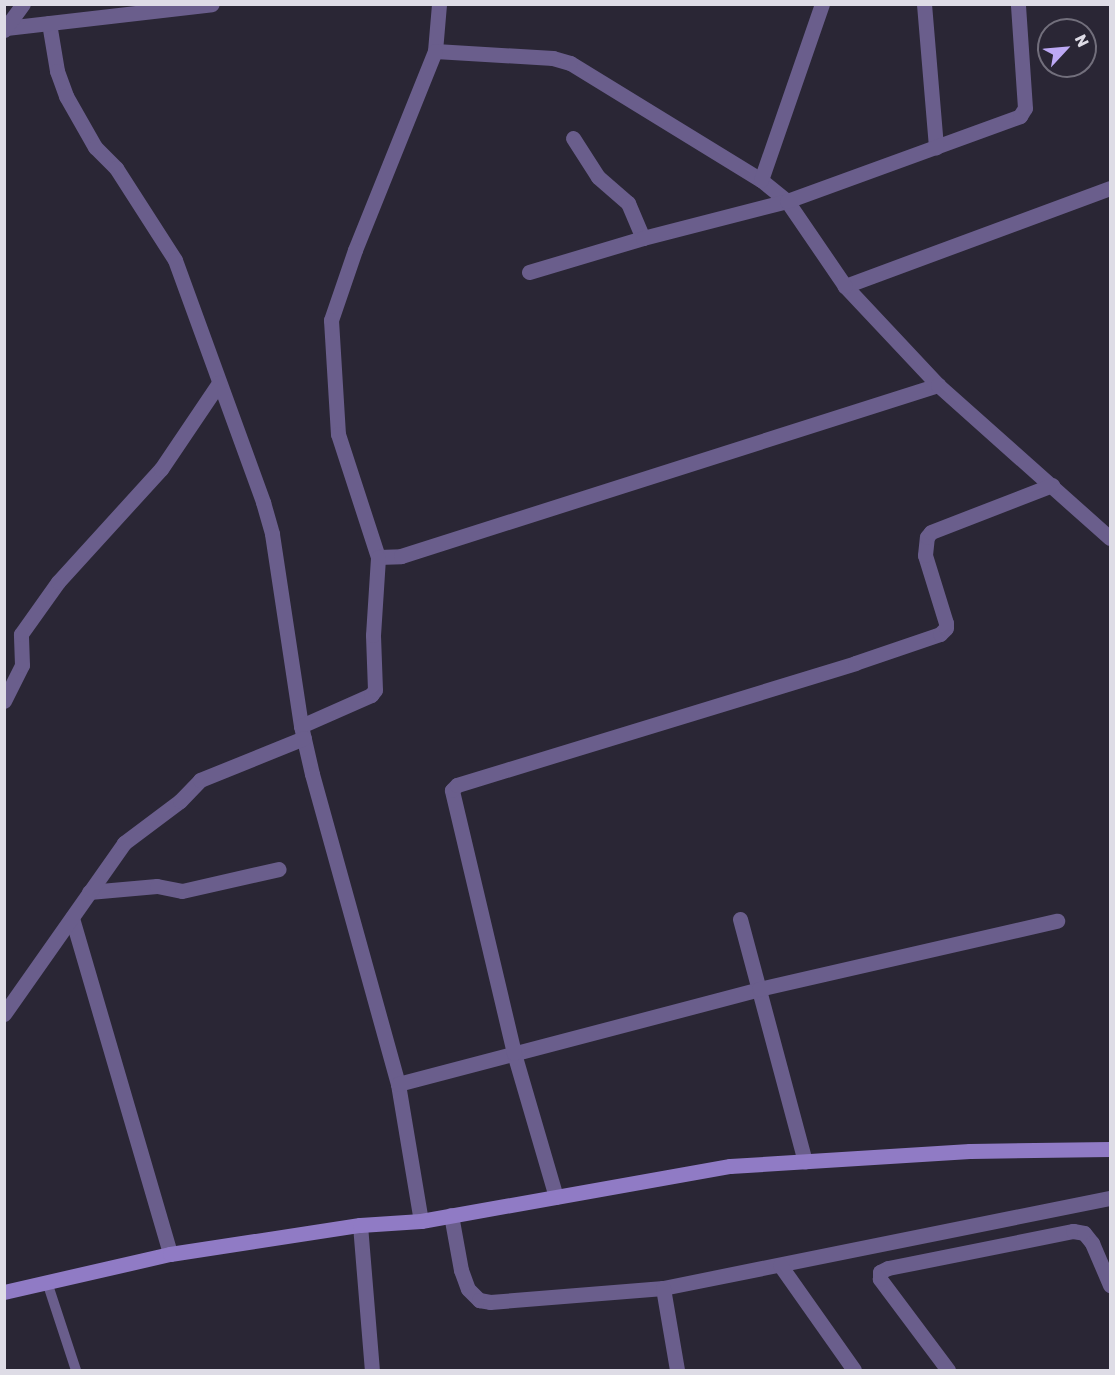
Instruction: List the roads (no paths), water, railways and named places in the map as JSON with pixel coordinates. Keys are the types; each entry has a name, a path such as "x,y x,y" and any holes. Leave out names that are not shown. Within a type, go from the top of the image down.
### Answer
{"main road":[{"path":"4,1292 170,1254 360,1225 421,1221 730,1166 970,1150 1110,1149"}],"street":[{"path":"5,29 23,4"},
{"path":"5,29 212,4"},
{"path":"4,1014 124,843 180,801 200,780 302,732 371,695 375,690 373,635 378,557 338,434 331,320 355,250 435,51 439,4"},
{"path":"761,180 822,4"},
{"path":"924,4 936,148"},
{"path":"529,272 643,238 787,201 936,148 1024,113 1018,4"},
{"path":"49,23 57,71 66,96 95,147 116,168 175,260 263,502 272,534 302,732 398,1084 421,1221"},
{"path":"435,51 553,58 570,63 761,180 787,201 845,286 938,385 1110,538"},
{"path":"573,138 598,177 628,203 643,238"},
{"path":"845,286 1110,188"},
{"path":"4,701 22,664 21,634 58,582 161,469 219,383"},
{"path":"378,557 401,556 938,385"},
{"path":"556,1197 514,1053 452,790 457,785 940,634 946,628 946,623 924,555 927,537 932,532 1052,485"},
{"path":"89,892 157,886 182,891 279,869"},
{"path":"72,918 170,1254"},
{"path":"740,919 805,1161"},
{"path":"398,1084 759,989 1057,921"},
{"path":"451,1215 460,1270 468,1289 479,1300 490,1302 663,1288 1110,1198"},
{"path":"1018,1218 1026,1241"},
{"path":"360,1225 372,1371"},
{"path":"948,1371 880,1279 880,1272 1073,1231 1084,1233 1092,1243 1110,1286"},
{"path":"780,1265 854,1371"},
{"path":"663,1288 677,1371"}],"lane":[{"path":"46,1282 76,1371"}]}
